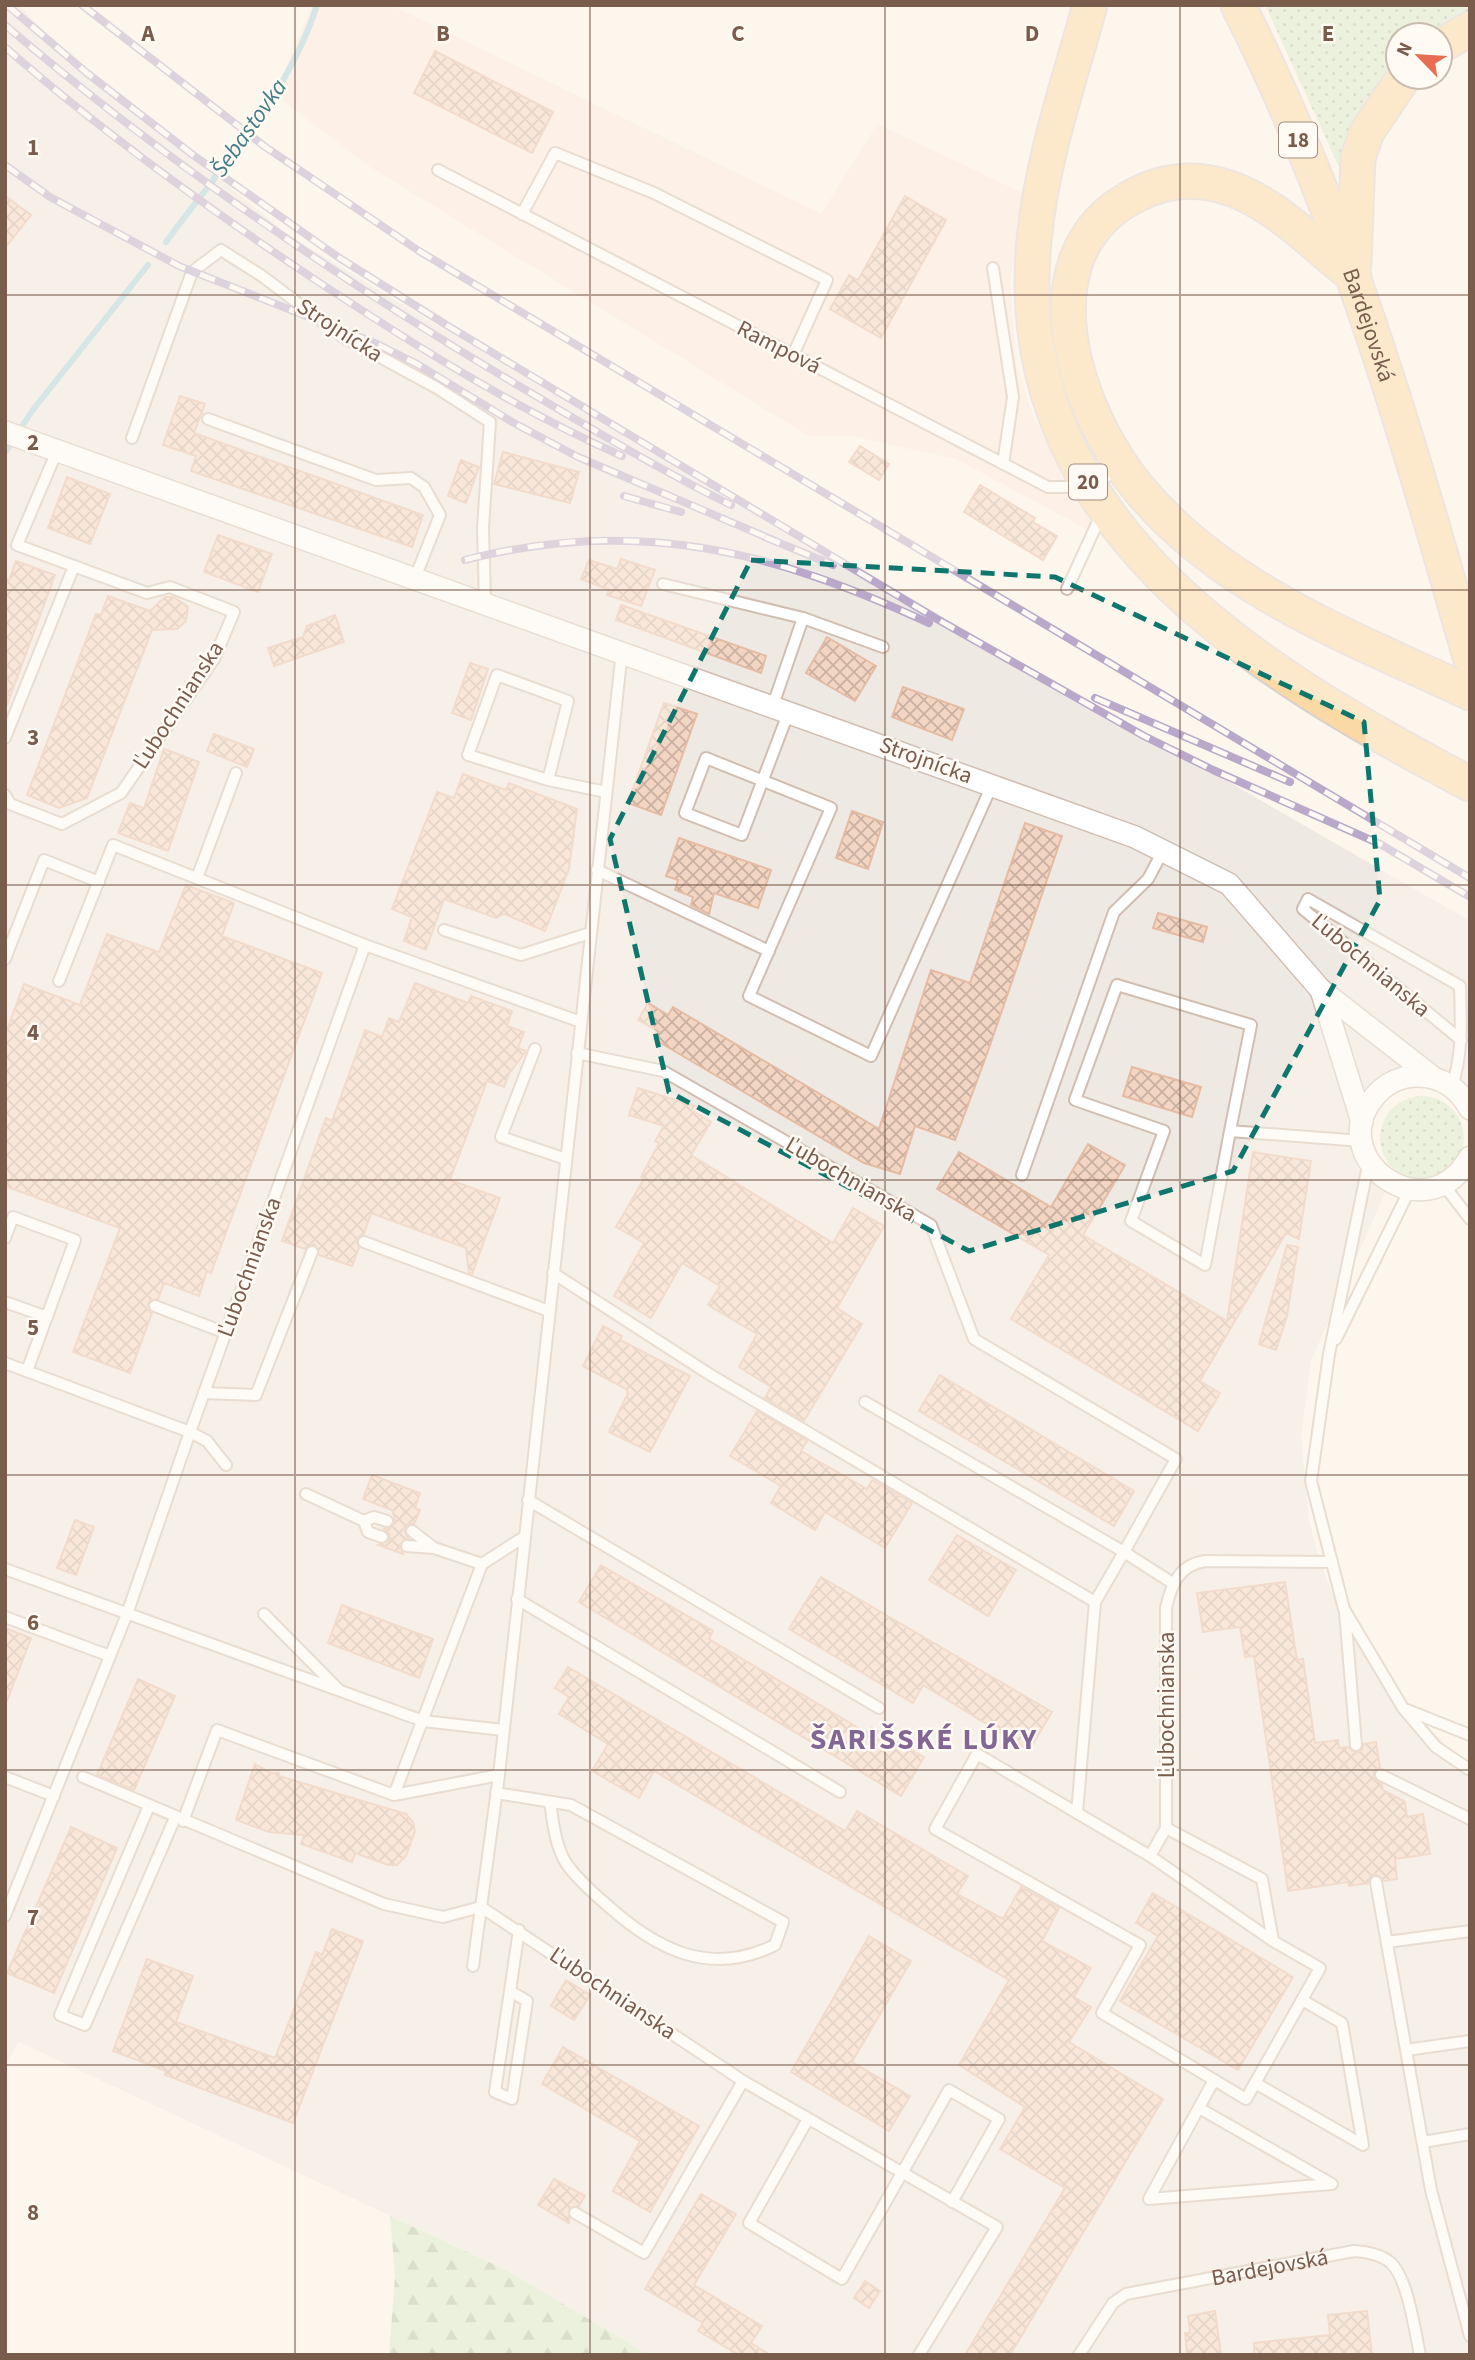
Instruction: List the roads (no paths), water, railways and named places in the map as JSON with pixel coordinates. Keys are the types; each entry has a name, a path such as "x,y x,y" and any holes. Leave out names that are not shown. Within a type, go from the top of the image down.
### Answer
{"main road":[{"name":"20","path":"1090,5 1038,213 1032,281 1035,337 1044,379 1067,440 1097,497 1164,582 1216,629 1287,679 1470,784"},
{"name":"Bardejovská","path":"1238,5 1264,57 1354,276 1440,551 1470,657"},
{"path":"1454,38 1470,29"},
{"path":"1354,276 1358,158 1367,132 1395,91"},
{"name":"20","path":"1354,276 1273,211 1245,195 1217,184 1175,181 1154,186 1118,204 1091,231 1076,258 1070,280 1068,313 1075,363 1084,397 1106,444 1139,490 1189,539 1254,588 1340,633 1470,693"}],"street":[{"name":"Strojnícka","path":"5,432 622,650 1135,837 1229,884 1321,990"},
{"path":"1321,990 1458,1096"},
{"path":"1321,990 1364,1142 1386,1180 1410,1189 1423,1190 1461,1170"},
{"path":"1364,1142 1373,1099 1385,1087 1408,1077 1458,1096"}],"lane":[{"path":"522,214 555,153 654,193 827,280 793,355"},
{"name":"Rampová","path":"438,170 1003,464 1048,486 1097,497"},
{"name":"Strojnícka","path":"132,438 192,272 220,250 262,276 340,335 437,388 490,422 483,528 485,603"},
{"path":"993,268 1013,397 1003,464"},
{"path":"208,419 376,480 411,478 424,487 440,515 415,578"},
{"name":"Ľubochnianska","path":"5,795 10,804 62,824 121,793 214,659 234,612 170,587 148,593 17,545 57,450"},
{"path":"1067,589 1097,497 1122,467"},
{"path":"5,738 74,566"},
{"path":"663,584 803,618 883,646"},
{"path":"803,618 763,779 742,835 685,813 706,758 763,779 831,808 749,996 871,1056 992,785"},
{"path":"473,1966 499,1775 622,650"},
{"path":"548,780 568,701 497,675 468,755 548,780 606,792"},
{"path":"197,878 236,774"},
{"path":"59,981 113,845 365,945 581,1022"},
{"path":"1022,1175 1114,912 1148,879 1163,851"},
{"path":"5,959 44,860 99,882"},
{"path":"597,870 769,951"},
{"name":"Ľubochnianska","path":"1458,1096 1461,1056 1461,1040 1460,986 1308,899 1303,909 1461,1040"},
{"path":"443,930 521,955 590,933"},
{"name":"Ľubochnianska","path":"5,1916 127,1614 365,945"},
{"path":"1117,985 1251,1026 1230,1131 1205,1265 1131,1221 1164,1131 1075,1100 1117,985"},
{"path":"534,1049 501,1137 566,1159"},
{"name":"Ľubochnianska","path":"577,1053 663,1071 931,1225 974,1339 1177,1459 1095,1602"},
{"path":"1230,1131 1364,1142 1311,1481 1345,1609 1356,1745"},
{"path":"1461,1170 1470,1219"},
{"path":"1329,1354 1410,1189"},
{"path":"5,1238 13,1217 75,1240 27,1371"},
{"path":"364,1242 549,1311"},
{"path":"204,1393 256,1395 312,1252"},
{"path":"553,1273 709,1374 1095,1602 1077,1813"},
{"path":"5,1302 47,1317"},
{"path":"155,1306 226,1333"},
{"path":"5,1363 190,1432 207,1441 226,1465"},
{"path":"865,1402 1124,1552 1174,1584 1185,1567 1205,1561 1332,1562"},
{"path":"306,1494 364,1521 368,1532 382,1538"},
{"path":"528,1500 879,1708"},
{"path":"364,1521 374,1517 387,1521"},
{"path":"412,1531 435,1548"},
{"path":"394,1795 482,1564 524,1537"},
{"path":"407,1546 435,1548 482,1564"},
{"path":"5,1569 423,1721 503,1730"},
{"name":"Ľubochnianska","path":"1166,1828 1166,1608 1174,1584"},
{"path":"517,1600 840,1792"},
{"path":"1345,1609 1403,1709 1436,1747 1470,1770"},
{"path":"264,1614 340,1691"},
{"path":"5,1617 110,1656"},
{"path":"1403,1709 1470,1735"},
{"path":"149,1806 60,2015 85,2025 217,1730 394,1795 499,1775"},
{"path":"977,1755 1077,1813 1150,1856 1273,1941 1320,1968 1246,2099 1102,2014 1140,1945 935,1829 977,1755"},
{"path":"1381,1774 1470,1819"},
{"path":"5,1777 54,1796"},
{"path":"83,1777 384,1904 443,1917 481,1907"},
{"path":"496,1793 571,1805 783,1922 775,1945 749,1958 708,1960 665,1947 631,1927 566,1864 556,1839 550,1802"},
{"path":"1150,1856 1166,1828 1262,1878 1273,1941"},
{"path":"1376,1882 1432,2190 1470,2336"},
{"name":"Ľubochnianska","path":"481,1907 743,2081 997,2227 919,2355"},
{"path":"510,1991 527,2001 512,2099 495,2092 519,1930"},
{"path":"1387,1942 1470,1931"},
{"path":"1255,2083 1363,2145 1342,2023 1302,2000"},
{"path":"1406,2050 1470,2041"},
{"path":"1199,2108 1332,2184 1149,2199 1214,2080"},
{"path":"575,2213 644,2253 743,2081"},
{"path":"808,2119 749,2223 842,2279 949,2090 999,2119 952,2202"},
{"path":"1423,2142 1470,2134"},
{"name":"Bardejovská","path":"1079,2355 1113,2303 1126,2294 1354,2251 1373,2253 1392,2264 1408,2299 1420,2355"}],"waterway":[{"name":"Šebastovka","path":"166,242 271,100 305,38 317,5"},
{"name":"Šebastovka","path":"5,453 32,411 148,265"}],"railway":[{"path":"7,5 87,73 193,155 338,257 448,326 937,619 1144,736 1213,770 1380,844 1470,897"},
{"path":"82,5 264,146 419,251 1470,878"},
{"path":"5,25 128,124 319,261 519,386 650,462 731,505"},
{"path":"5,47 81,111 160,171 323,285 395,332 506,398 622,456"},
{"path":"5,165 50,197 179,266 375,343 417,364 514,423 578,457 773,540"},
{"path":"624,496 681,512"},
{"path":"765,537 833,565"},
{"path":"465,560 528,547 588,541 646,542 703,548 759,560 815,577 929,623"},
{"path":"1095,698 1290,782"}],"district":[{"name":"ŠARIŠSKÉ LÚKY","path":"924,1739"}]}
